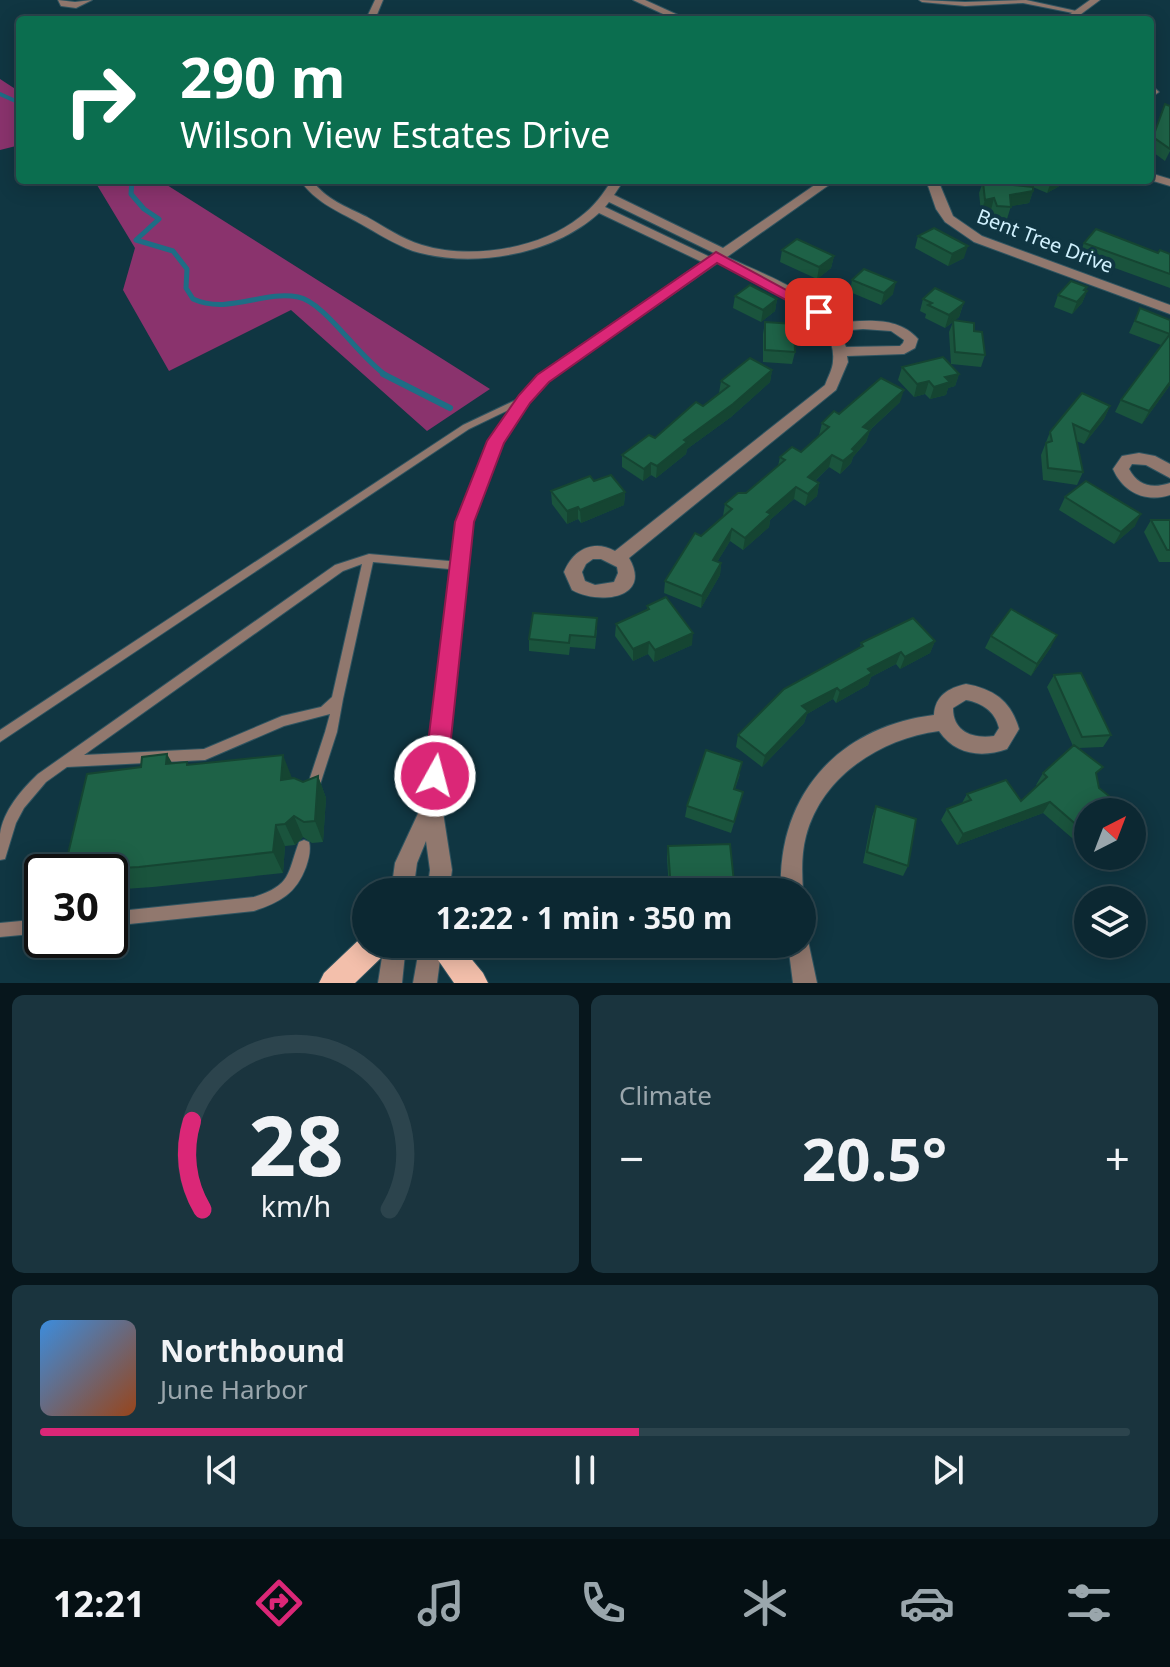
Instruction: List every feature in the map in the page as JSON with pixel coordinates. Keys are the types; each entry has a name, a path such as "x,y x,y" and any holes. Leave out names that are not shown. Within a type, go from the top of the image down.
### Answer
{"main road":[{"path":"334,983 360,958"},
{"path":"452,958 473,983"}],"street":[{"path":"62,0 64,4 72,5 88,0"},
{"path":"637,0 675,16"},
{"path":"1072,16 1096,0"},
{"path":"338,16 358,16"},
{"path":"309,184 320,198 406,243 443,253 490,254 534,245 569,228 598,208 616,184"},
{"path":"440,878 432,806 465,522 496,441 524,399 543,378 824,184"},
{"name":"Bent Tree Drive","path":"935,184 942,209 949,219 978,239 1170,310"},
{"path":"608,197 802,300 819,312 832,327 841,352 840,372 831,387 619,557"},
{"path":"598,208 716,257"},
{"path":"832,327 889,326 903,330 911,339 904,350 841,352"},
{"path":"1169,469 1142,458 1127,460 1121,469 1127,480 1141,490 1158,493 1170,489"},
{"path":"792,878 793,844 802,811 816,786 864,747 902,730 944,722"},
{"path":"404,878 406,863 432,806"},
{"path":"390,983 393,958"},
{"path":"425,983 429,958"},
{"path":"801,958 805,983"}],"lane":[{"path":"922,0 965,4 1023,1 1078,12"},
{"path":"0,737 466,427 524,399"},
{"path":"310,795 324,747 338,715 337,699 369,558"},
{"path":"0,854 9,821 20,800 65,762 339,568 369,558 460,566"},
{"path":"65,762 205,754 282,721 325,711 337,699"},
{"path":"128,917 254,904 275,898 300,870 304,846"},
{"path":"0,930 24,928"}],"shaded area":[{"path":"0,79 16,89 16,146 0,150"},
{"path":"96,184 165,184 490,389 427,431 291,310 169,371 123,290 135,248"}],"building":[{"path":"1165,104 1170,106 1170,149 1154,138"},
{"path":"983,184 1033,187 1033,191 1010,195 1011,207 997,206 994,198 985,200"},
{"path":"934,228 968,246 952,254 918,236"},
{"path":"1096,229 1158,253 1160,250 1170,254 1170,274 1084,243"},
{"path":"797,239 834,256 819,267 782,250"},
{"path":"864,269 896,282 884,293 852,280"},
{"path":"1071,281 1087,287 1077,302 1058,295"},
{"path":"750,285 777,299 763,310 735,296"},
{"path":"935,288 963,304 949,315 928,305 932,303 923,299"},
{"path":"1140,308 1170,320 1170,334 1135,321"},
{"path":"953,320 974,323 974,331 982,332 985,355 955,352"},
{"path":"765,322 794,324 795,352 765,350"},
{"path":"1170,334 1170,382 1149,411 1121,400"},
{"path":"943,357 959,374 945,377 950,382 934,387 929,381 917,384 902,367"},
{"path":"750,358 772,370 684,440 687,442 657,466 651,463 644,469 622,455 649,435 655,438 696,402 703,406 729,386 721,381"},
{"path":"881,378 904,390 863,427 870,430 852,449 855,451 843,461 832,455 808,477 819,483 808,494 796,487 767,512 771,514 745,538 732,529 713,560 721,563 702,596 665,581 695,533 701,536 732,509 725,504 738,493 746,493 785,460 780,457 792,447 801,452 829,427 822,423 834,411 839,414"},
{"path":"1082,393 1110,406 1090,432 1073,424 1083,472 1048,468 1046,443 1052,441 1050,432"},
{"path":"611,475 625,492 580,510 578,507 567,511 551,491 590,476 594,481"},
{"path":"1086,481 1141,514 1121,532 1065,497"},
{"path":"1151,520 1170,520 1170,550 1167,550"},
{"path":"666,597 693,633 655,650 649,642 633,649 616,624 649,609 647,606"},
{"path":"1011,609 1057,635 1037,664 991,636"},
{"path":"533,613 597,618 595,637 570,635 569,643 529,639"},
{"path":"913,618 935,641 905,657 901,652 868,669 872,673 840,691 837,688 802,706 808,711 765,756 738,735 784,689 863,646 861,643"},
{"path":"1081,673 1111,735 1082,737 1054,675"},
{"path":"1074,745 1103,767 1096,773 1099,788 1112,798 1074,798 1074,823 1050,802 963,834 947,809 971,800 967,794 1006,780 1021,801 1047,777 1043,773"},
{"path":"706,750 742,762 734,789 743,792 734,822 687,806"},
{"path":"167,754 166,764 187,762 187,765 283,755 281,780 294,778 303,782 318,776 315,821 304,822 294,816 285,824 276,825 273,852 128,868 128,854 68,854 87,774 141,767 142,757"},
{"path":"876,806 916,819 908,866 867,852"},
{"path":"730,844 734,878 670,878 668,846"}],"waterway":[{"path":"0,94 16,101"},
{"path":"132,184 131,194 144,209 159,219 136,240 173,251 187,269 186,288 193,299 233,304 272,297 298,297 331,319 387,376"},
{"path":"383,374 450,408"}],"route":[{"path":"435,776 465,522 496,441 524,399 543,378 716,256 802,300 819,312"}]}
